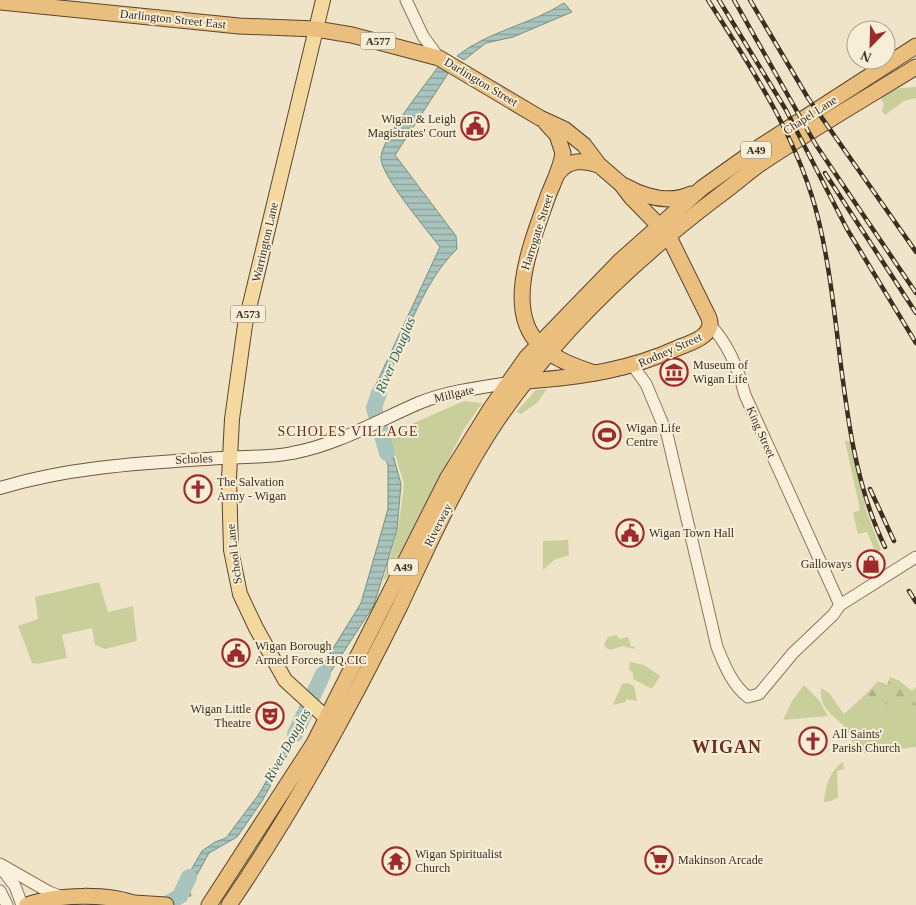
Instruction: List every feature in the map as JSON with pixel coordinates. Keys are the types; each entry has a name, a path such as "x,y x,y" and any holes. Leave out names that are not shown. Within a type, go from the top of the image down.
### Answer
{"highway":[{"name":"Darlington Street East","path":"0,2 239,26 316,29"},
{"name":"Darlington Street","path":"316,29 352,35 448,62 540,118 564,129 577,139 599,165 621,184 663,230"},
{"name":"Chapel Lane","path":"663,230 702,188 761,146 916,46"},
{"name":"Chapel Lane","path":"663,230 828,120 912,72"},
{"name":"Harrogate Street","path":"540,118 557,135 563,147 562,159 528,257 522,286 528,323 532,335 545,349"},
{"path":"556,176 566,166 576,161 599,165"},
{"name":"Darlington Street","path":"621,184 646,195 668,199 689,196 702,188"},
{"name":"King Street","path":"663,230 710,318 711,326"},
{"name":"Riverway","path":"200,905 213,898 314,743 447,479 508,383 616,280 663,230"},
{"name":"Rodney Street","path":"527,380 596,373 633,366 694,341 708,332 711,326"},
{"name":"Riverway","path":"232,902 310,778 338,728 460,482 498,420 527,380 545,349"},
{"name":"Rodney Street","path":"545,349 564,362 596,373"},
{"path":"27,905 64,897 106,898 136,904 162,904"}],"main road":[{"name":"A573","path":"316,29 323,0"},
{"name":"Warrington Lane","path":"230,457 236,385 246,325 316,29"},
{"name":"Millgate","path":"378,422 441,396 527,380"},
{"name":"Scholes","path":"0,488 57,473 99,466 271,456 303,451 378,422"},
{"name":"School Lane","path":"230,457 230,523 235,575 240,594 256,628 291,688 326,718"},
{"name":"A573","path":"326,718 338,728"}],"street":[{"path":"406,0 414,18 448,62"},
{"name":"King Street","path":"711,326 725,345 740,377 745,395 791,500 840,605"},
{"path":"633,366 646,384 666,434 717,647 727,670 742,692 748,697 758,694 793,653 833,615 840,605 916,556"},
{"path":"0,865 48,892 64,897"},
{"path":"0,865 17,890 22,905"},
{"path":"0,891 7,905"}],"green space":[{"path":"916,87 916,98 904,101 885,115 882,111 884,104 880,97 900,88"},
{"path":"547,389 537,403 521,414 516,412 536,390"},
{"path":"464,401 482,403 463,431 389,575 383,581 398,530 404,484 389,434"},
{"path":"845,441 850,441 866,510 881,550 876,553 867,532 858,534 853,513 860,510"},
{"path":"568,540 569,555 554,560 543,570 543,541"},
{"path":"99,582 108,612 133,606 137,641 105,649 95,645 92,628 62,635 67,658 37,664 32,663 18,626 38,619 35,597"},
{"path":"617,635 619,639 628,637 631,647 635,646 634,649 623,646 610,650 605,647 604,644 608,637"},
{"path":"630,662 644,665 660,676 652,689 633,679 633,673 629,669"},
{"path":"890,677 898,680 912,691 916,687 916,706 894,699 877,709 866,694 878,681 887,685"},
{"path":"628,683 634,686 637,701 626,699 626,702 613,705 622,684"},
{"path":"804,685 819,700 828,716 783,720 792,701"},
{"path":"821,688 829,693 844,714 866,694 877,709 894,699 916,706 916,747 858,754 843,725 824,705"},
{"path":"843,762 844,769 837,771 838,797 832,801 824,802 827,785 832,774 838,765"}],"water":[{"path":"564,3 572,12 513,37 486,43 464,60 457,56 482,40 551,11"},
{"path":"438,67 449,72 395,155 456,236 457,249 444,263 412,318 380,397 381,410 371,415 368,407 371,395 440,247 396,190 388,177 381,158 388,138 396,125"},
{"path":"386,430 401,484 397,530 374,605 315,696 308,689 361,603 388,509 388,465 375,435"},
{"path":"302,711 309,716 262,801 237,837 209,853 189,889 191,896 176,896 202,851 215,842 226,838 259,794 298,726"}],"waterway":[{"name":"River Douglas","path":"379,393 374,408 387,453"},
{"name":"River Douglas","path":"295,734 323,674"},
{"name":"River Douglas","path":"165,905 180,896 189,877"}],"railway":[{"path":"708,0 742,53 773,107 800,163 811,192 827,262 850,429 858,470 870,509 885,547"},
{"path":"719,0 786,110 847,229 916,343"},
{"path":"734,0 816,145 916,293"},
{"path":"750,0 808,98 916,252"},
{"path":"825,173 916,313"},
{"path":"870,489 894,541"},
{"path":"909,591 916,602"}],"place":[{"name":"Wigan & Leigh Magistrates' Court","path":"475,126"},
{"name":"Museum of Wigan Life","path":"674,372"},
{"name":"Wigan Life Centre","path":"607,435"},
{"name":"The Salvation Army - Wigan","path":"198,489"},
{"name":"Wigan Town Hall","path":"630,533"},
{"name":"Galloways","path":"871,564"},
{"name":"Wigan Borough Armed Forces HQ CIC","path":"236,653"},
{"name":"Wigan Little Theatre","path":"270,716"},
{"name":"All Saints' Parish Church","path":"813,741"},
{"name":"Makinson Arcade","path":"659,860"},
{"name":"Wigan Spiritualist Church","path":"396,861"}],"district":[{"name":"SCHOLES VILLAGE","path":"348,431"},
{"name":"WIGAN","path":"727,747"}]}
